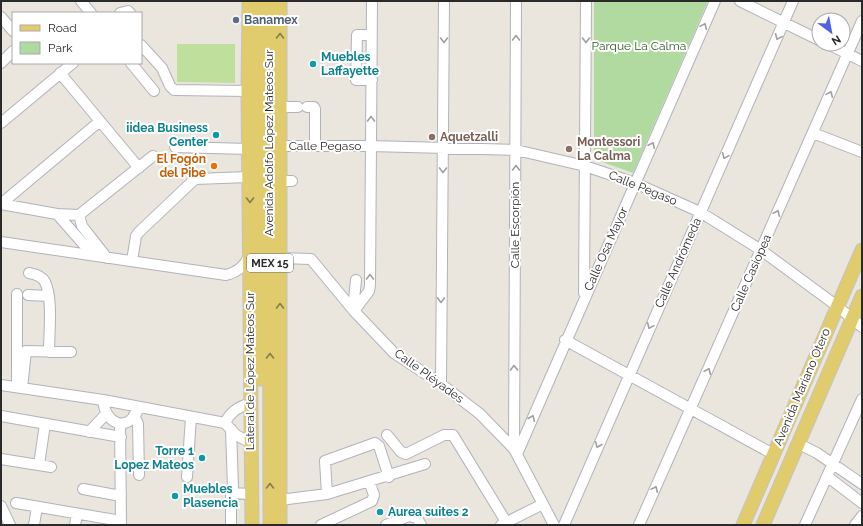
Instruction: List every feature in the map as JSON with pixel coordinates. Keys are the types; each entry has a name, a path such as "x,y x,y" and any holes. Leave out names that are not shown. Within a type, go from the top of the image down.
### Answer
{"main road":[{"path":"249,1 254,88"},
{"name":"Avenida Adolfo López Mateos Sur","path":"259,1 254,88 260,524"},
{"name":"Avenida Adolfo López Mateos Sur","path":"260,524 270,410 269,1"},
{"path":"280,1 280,146 286,181 280,258 280,525"},
{"path":"269,36 280,92"},
{"name":"Lateral de López Mateos Sur","path":"254,88 249,133 251,443 252,494 260,524"},
{"name":"Avenida Mariano Otero","path":"742,525 862,250"},
{"name":"Avenida Mariano Otero","path":"763,525 799,444 857,323 862,296"},
{"path":"270,410 280,373"},
{"path":"252,480 260,524"}],"street":[{"path":"81,1 90,12"},
{"path":"354,310 369,292 370,285 372,1"},
{"path":"440,384 444,1"},
{"name":"Calle Escorpión","path":"515,452 516,1"},
{"path":"584,298 586,1"},
{"name":"Calle Osa Mayor","path":"515,452 715,1"},
{"path":"740,1 811,36"},
{"name":"Calle Andrómeda","path":"564,525 793,1"},
{"path":"1,17 12,30"},
{"name":"Calle Casiopea","path":"640,525 862,21"},
{"path":"372,35 357,35 356,80 372,80"},
{"path":"142,46 162,68 170,86 174,90 254,88"},
{"path":"844,52 862,61"},
{"path":"1,63 12,53"},
{"path":"1,123 72,64"},
{"path":"132,64 154,91"},
{"path":"60,73 139,168"},
{"path":"280,108 314,107 315,146"},
{"path":"1,204 100,121"},
{"path":"813,132 862,152"},
{"name":"Calle Pegaso","path":"280,146 372,146 516,150 585,166 635,183 700,212 761,250 838,306 857,323"},
{"path":"175,147 249,148"},
{"path":"1,204 57,214 79,215 153,156"},
{"path":"132,261 136,236 139,232 195,179 250,177"},
{"path":"57,214 93,256"},
{"path":"79,215 82,226 107,258"},
{"path":"1,242 226,274 235,273 242,268 250,254"},
{"name":"Calle Pléyades","path":"280,258 311,259 354,310 394,353 440,384 480,414 515,452 554,525"},
{"path":"29,273 37,274 45,281 49,296 48,352"},
{"path":"354,310 356,280"},
{"path":"20,387 23,294 49,296"},
{"path":"565,340 774,454"},
{"path":"20,387 26,351 71,352"},
{"path":"1,385 103,400 137,411 191,417 228,426 251,443"},
{"path":"103,400 106,414 112,421 120,424 127,421 137,411"},
{"path":"233,488 228,426 231,414 237,409 251,403"},
{"path":"805,525 861,406"},
{"path":"137,411 139,474"},
{"path":"89,432 106,414"},
{"path":"1,416 121,437"},
{"path":"187,477 191,417"},
{"path":"39,465 45,424"},
{"path":"16,503 121,523 120,424"},
{"path":"387,435 401,452 406,454 444,435 453,435 505,524 543,504"},
{"path":"328,494 325,461 374,444 379,446 389,477"},
{"path":"799,444 817,453 862,484"},
{"path":"1,459 51,467"},
{"path":"280,500 328,494 369,481 389,477 426,464"},
{"path":"828,477 862,503"},
{"path":"321,525 372,501 374,497 369,481"},
{"path":"83,489 121,496"},
{"path":"231,525 231,493 252,494"},
{"path":"1,506 10,525"},
{"path":"34,525 37,506"},
{"path":"75,525 77,514"},
{"path":"386,525 409,516 417,518 421,525"},
{"path":"855,525 862,516"}],"green space":[{"name":"Parque La Calma","path":"594,1 708,1 633,173 594,159"},
{"path":"177,44 235,44 235,83 177,82"}],"place":[{"name":"Banamex","path":"236,20"},
{"name":"Muebles Laffayette","path":"313,64"},
{"name":"iidea Business Center","path":"216,135"},
{"name":"Aquetzalli","path":"432,137"},
{"name":"Montessori La Calma","path":"569,149"},
{"name":"El Fogón del Pibe","path":"214,166"},
{"name":"Torre 1 Lopez Mateos","path":"202,458"},
{"name":"Muebles Plasencia","path":"175,496"},
{"name":"Aurea suites 2","path":"380,512"}]}
